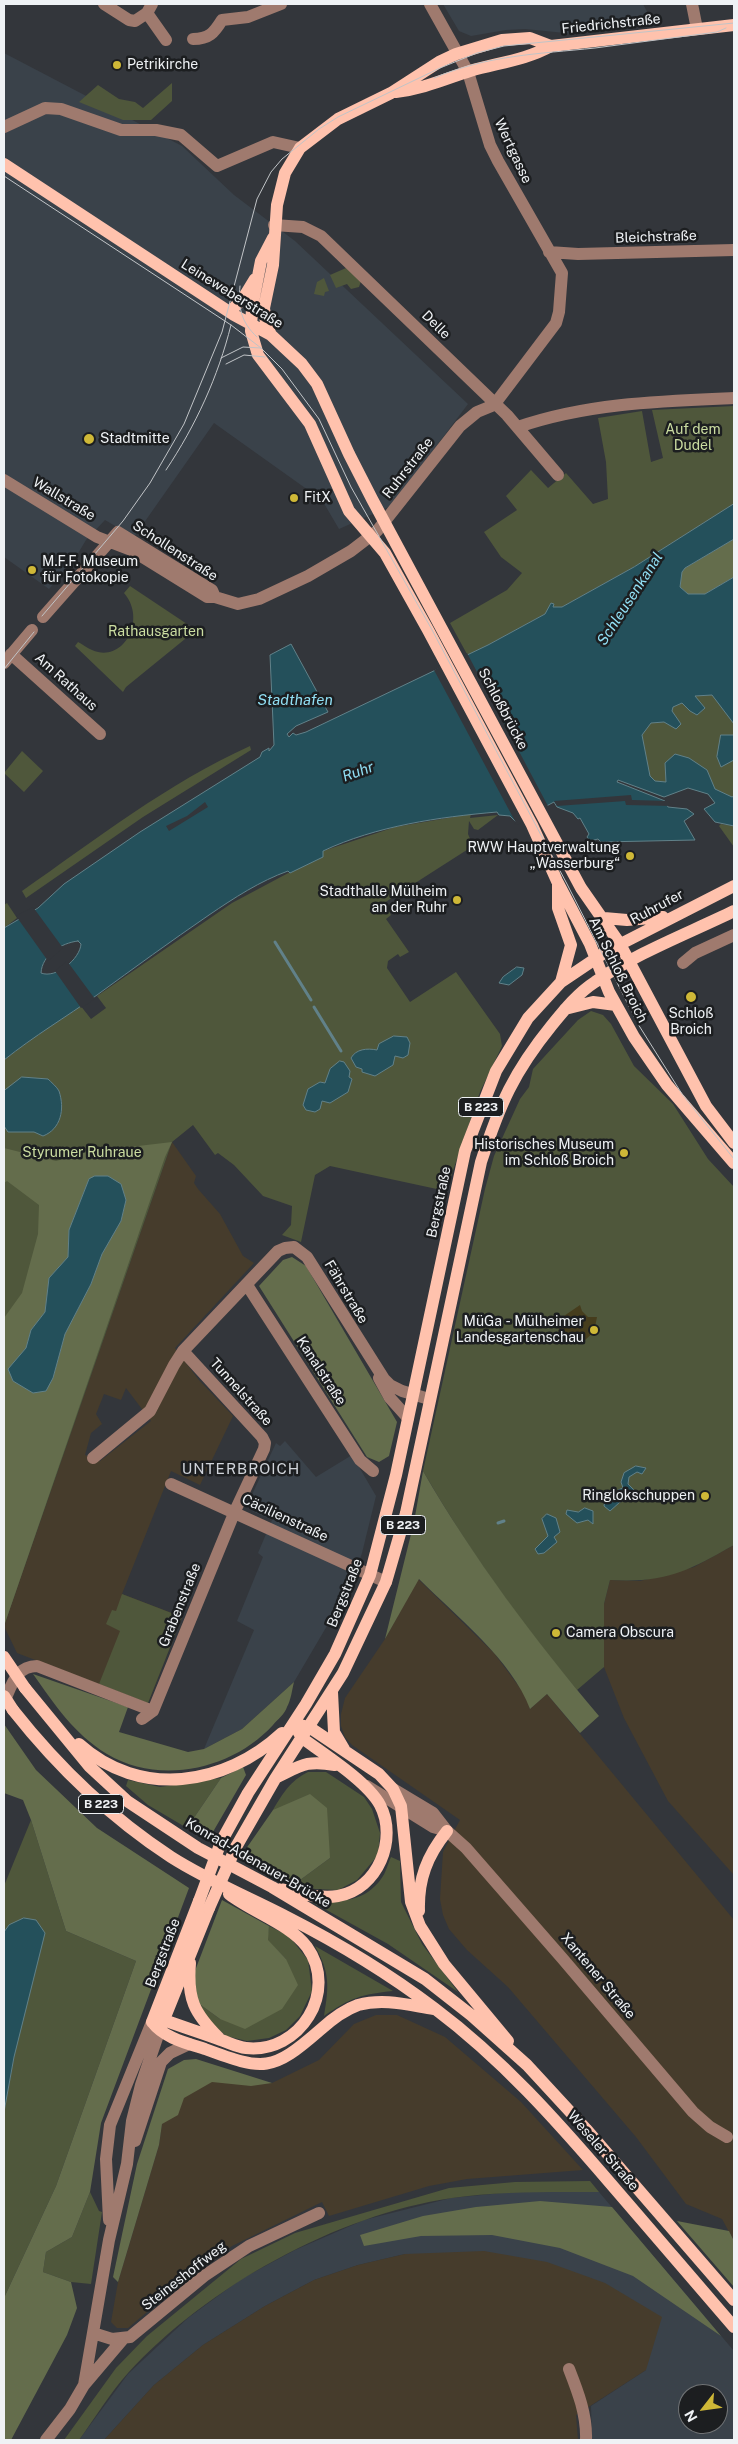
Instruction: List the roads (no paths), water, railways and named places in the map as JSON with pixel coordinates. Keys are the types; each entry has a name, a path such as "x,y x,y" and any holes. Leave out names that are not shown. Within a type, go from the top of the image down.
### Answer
{"main road":[{"name":"Friedrichstraße","path":"392,93 432,86 468,72 533,55 550,46 734,25"},
{"name":"Friedrichstraße","path":"274,231 277,205 285,173 300,148 338,119 392,93 439,62 456,54 502,40 530,38 550,46"},
{"name":"Leineweberstraße","path":"4,164 230,312 271,335 302,364 318,384 349,454 438,619"},
{"path":"274,231 261,261 252,307 251,325 255,347 263,363 310,424 349,511 372,536"},
{"path":"271,335 266,323 264,308 273,265 274,231"},
{"path":"230,312 258,275"},
{"name":"Schloßbrücke","path":"372,536 385,553 428,630 532,825"},
{"name":"Schloßbrücke","path":"438,619 544,818"},
{"name":"Am Schloß Broich","path":"544,818 581,888 604,918 620,944 706,1106 734,1143"},
{"name":"Am Schloß Broich","path":"532,825 596,957 602,976 616,1005 652,1066 734,1163"},
{"path":"558,882 558,908 572,945 561,982"},
{"name":"Ruhrufer","path":"596,957 671,916 734,886"},
{"name":"B 223","path":"602,976 629,960 734,911"},
{"path":"604,918 627,920 671,916"},
{"name":"Bergstraße","path":"158,2025 191,1953 221,1842 248,1793 335,1654 370,1575 390,1501 468,1143 496,1071 514,1038 528,1018 561,982 596,957"},
{"name":"Bergstraße","path":"158,2025 204,1904 275,1778 332,1692 386,1582 406,1513 466,1223 481,1162 497,1112 518,1069 565,1009 602,976"},
{"path":"565,1009 593,1002 616,1005"},
{"name":"Konrad-Adenauer-Brücke","path":"4,1657 25,1688 89,1766 127,1801 198,1848 272,1887 425,1979 471,2015 526,2064"},
{"path":"332,1692 334,1732 347,1753"},
{"name":"B 223","path":"4,1696 8,1706 66,1771 100,1804 173,1858 207,1877 246,1907 292,1932 314,1957 320,1982 316,2006 310,2017 286,2039 271,2046 248,2048 221,2040 198,2016 191,2000 189,1976 191,1953"},
{"name":"B 223","path":"47,1716 87,1752 109,1765 133,1775 176,1780 203,1777 227,1770 272,1742 293,1723"},
{"path":"272,1887 322,1897 340,1896 357,1889 373,1875 386,1846 387,1828 380,1805 367,1786 338,1766 305,1732 293,1723"},
{"path":"305,1732 347,1753 379,1774 393,1788 401,1806 411,1902 420,1926 444,1964 494,2021 526,2064"},
{"path":"275,1778 303,1764 316,1761 338,1766"},
{"path":"420,1926 419,1891 424,1866 432,1849 447,1831"},
{"path":"207,1877 350,1951 435,2009"},
{"path":"158,2025 189,2044 242,2063 264,2065 290,2056 333,2019 357,2006 382,2001 435,2009"},
{"name":"Weseler Straße","path":"435,2009 495,2058 546,2109 734,2327"},
{"path":"158,2025 221,2040"},
{"name":"Weseler Straße","path":"526,2064 586,2129 734,2300"}],"street":[{"path":"104,4 130,20 142,18 150,8 166,40"},
{"path":"193,39 202,39 212,35 222,20 248,17 281,4"},
{"name":"Wertgasse","path":"430,4 456,54 468,72 490,145 562,273"},
{"path":"692,4 696,29"},
{"path":"4,127 45,108 61,108 121,130 156,130 181,135 217,166 273,142 300,148"},
{"name":"Delle","path":"274,231 303,227 321,236 518,427 558,475"},
{"name":"Bleichstraße","path":"549,252 578,254 734,250"},
{"path":"562,273 568,263 578,254"},
{"name":"Ruhrstraße","path":"245,603 269,595 308,576 372,536 460,426 477,412 494,405 551,332 559,312 562,273"},
{"path":"518,427 544,418 616,405 734,398"},
{"name":"Wallstraße","path":"4,480 108,543"},
{"name":"Schollenstraße","path":"215,596 212,590 118,532 108,543 131,550 207,597 215,596 230,603 245,603"},
{"path":"43,617 108,543"},
{"path":"6,658 32,630"},
{"name":"Am Rathaus","path":"6,658 100,734"},
{"path":"683,963 695,953 734,935"},
{"name":"Fährstraße","path":"247,1285 278,1252 285,1248 294,1247 307,1257 378,1371 390,1385 429,1399"},
{"path":"93,1458 150,1411 174,1365 184,1351 247,1285"},
{"name":"Kanalstraße","path":"247,1285 360,1460 373,1471"},
{"name":"Tunnelstraße","path":"184,1351 262,1436 265,1443 264,1449 235,1511"},
{"name":"Fährstraße","path":"378,1371 382,1385 408,1418"},
{"name":"Cäcilienstraße","path":"171,1484 235,1511 386,1582"},
{"name":"Grabenstraße","path":"8,1706 18,1672 27,1666 37,1666 147,1715 235,1511"},
{"name":"Xantener Straße","path":"367,1786 433,1827 447,1831"},
{"name":"Xantener Straße","path":"393,1788 433,1813 447,1831 466,1848 513,1901 692,2112 710,2128 727,2137"},
{"name":"Bergstraße","path":"84,2386 109,2240 128,2164 132,2121 158,2025"},
{"name":"Bergstraße","path":"109,2240 109,2185 106,2159 110,2125 158,2025"},
{"path":"128,2164 161,2062 170,2053 189,2044"},
{"name":"Steineshoffweg","path":"46,2440 70,2409 84,2386 123,2339 130,2337 204,2276 248,2246 319,2212"},
{"path":"92,2333 112,2339 123,2339"},
{"path":"569,2369 580,2397 586,2440"}],"water":[{"path":"734,504 734,539 685,568 682,572 680,587 688,594 705,594 734,577 734,724 712,695 695,696 705,708 697,715 682,703 673,707 672,711 681,724 676,729 664,722 651,723 642,735 650,776 655,781 666,782 665,763 675,754 689,758 707,770 715,789 732,797 734,796 734,826 715,822 704,809 715,803 708,794 688,788 664,797 618,780 617,782 665,801 668,807 687,809 694,814 684,821 695,840 601,842 598,839 590,841 587,837 589,834 580,818 578,819 573,813 557,807 554,802 516,822 510,816 499,815 497,812 430,820 364,835 323,851 323,857 290,873 288,871 267,880 238,896 4,1060 4,928 38,908 64,884 140,832 260,757 262,752 269,748 269,751 274,745 270,655 291,644 328,712 296,726 287,734 289,737 293,733 296,735 306,732 488,645 545,614 551,603 554,604 553,607 562,607 634,567","holes":["78,941 81,944 76,956 66,966 53,973 41,973 42,967 49,955 59,947"]},
{"path":"721,735 734,735 734,760 721,767 717,757"},
{"path":"517,967 524,968 522,975 509,985 499,983 503,977"},
{"path":"394,1036 407,1037 410,1043 408,1055 403,1058 395,1056 393,1065 375,1076 362,1072 362,1069 356,1067 351,1058 353,1055 366,1049 377,1050 379,1044"},
{"path":"340,1061 344,1062 350,1071 349,1077 352,1079 348,1092 330,1103 322,1101 320,1109 315,1112 306,1110 303,1105 308,1089 320,1082 325,1083 330,1069"},
{"path":"22,1077 48,1079 59,1091 62,1105 60,1118 54,1129 43,1136 34,1132 8,1132 4,1126 4,1091"},
{"path":"95,1176 108,1176 121,1184 126,1200 121,1221 102,1254 91,1284 65,1334 53,1378 46,1391 33,1393 13,1381 8,1369 26,1348 31,1330 45,1312 49,1278 68,1257 69,1230 89,1179"},
{"path":"636,1466 646,1468 642,1474 637,1472 629,1477 628,1484 634,1490 630,1498 620,1502 610,1511 604,1506 605,1501 617,1495 618,1490 623,1488 621,1482 624,1473"},
{"path":"585,1508 593,1511 593,1524 588,1520 577,1523 566,1514 567,1510 578,1512"},
{"path":"547,1514 556,1518 560,1532 554,1537 557,1542 544,1553 538,1554 535,1549 548,1536 542,1519"},
{"path":"24,1918 36,1920 45,1933 14,2057 4,2112 4,1932 9,1925"}],"waterway":[{"path":"275,942 311,1000"},
{"path":"314,1007 341,1051"},
{"path":"498,1523 504,1521"}],"tram line":[{"path":"42,616 123,521 150,483 184,424 222,332 257,199 271,172 282,159 319,129 338,117 440,68 477,53 504,46 734,23"},
{"path":"434,78 454,70 494,60 717,32 726,28"},
{"path":"4,176 231,325 261,348 282,369 319,419 351,487 431,628 567,884 638,1024 682,1094 734,1159"},
{"path":"240,286 240,308 247,326 257,337"},
{"path":"166,470 187,436 205,400 220,363 231,325"},
{"path":"221,358 243,347 261,348"},
{"path":"226,364 244,355 265,357"},
{"path":"4,669 34,632"}],"place":[{"name":"Petrikirche","path":"117,65"},
{"name":"Stadtmitte","path":"89,439"},
{"name":"FitX","path":"294,498"},
{"name":"M.F.F. Museum für Fotokopie","path":"32,570"},
{"name":"RWW Hauptverwaltung „Wasserburg“","path":"630,856"},
{"name":"Stadthalle Mülheim an der Ruhr","path":"457,900"},
{"name":"Schloß Broich","path":"691,997"},
{"name":"Historisches Museum im Schloß Broich","path":"624,1153"},
{"name":"MüGa - Mülheimer Landesgartenschau","path":"594,1330"},
{"name":"Ringlokschuppen","path":"705,1496"},
{"name":"Camera Obscura","path":"556,1633"}],"district":[{"name":"UNTERBROICH","path":"241,1469"}],"park label":[{"name":"Auf dem Dudel","path":"693,438"},
{"name":"Rathausgarten","path":"156,632"},
{"name":"Styrumer Ruhraue","path":"82,1153"}],"water label":[{"name":"Schleusenkanal","path":"630,599"},
{"name":"Stadthafen","path":"295,700"},
{"name":"Ruhr","path":"358,772"}]}
